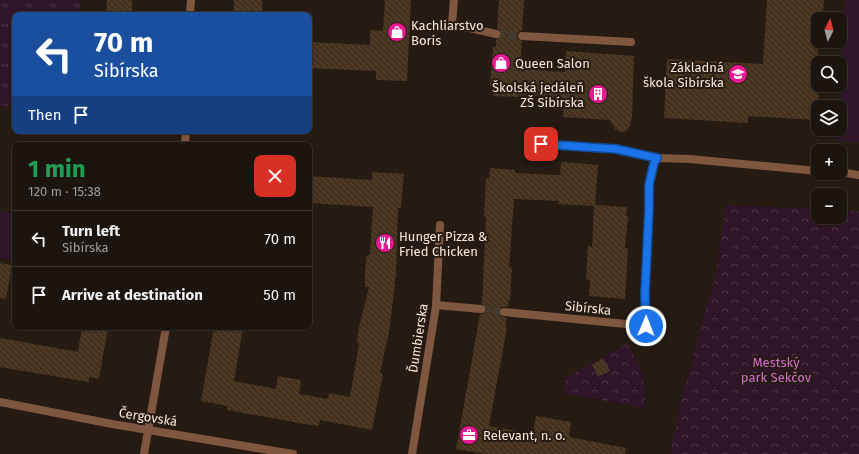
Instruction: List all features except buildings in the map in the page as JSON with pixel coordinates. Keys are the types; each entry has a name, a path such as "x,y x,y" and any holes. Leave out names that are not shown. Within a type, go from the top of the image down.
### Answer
{"street":[{"path":"190,12 191,0"},
{"path":"454,0 452,24 496,34"},
{"path":"522,36 631,42"},
{"path":"538,144 616,149 657,158 690,159 811,170"},
{"name":"Sibírska","path":"504,312 646,326 645,294 649,185 654,163 657,158"},
{"path":"847,173 859,175"},
{"name":"Ďumbierska","path":"412,454 436,305 440,225"},
{"path":"436,305 481,310"},
{"path":"144,454 165,330"},
{"name":"Čergovská","path":"0,402 112,424 293,454"}],"green space":[{"path":"0,0 81,0 80,12 12,12 12,106 0,106"},
{"path":"845,0 859,0 859,142 836,141 836,136 847,136 847,100 838,100 839,92 847,92 847,56 841,56 842,48 847,48 847,12 844,12"},
{"name":"Mestský park Sekčov","path":"726,205 811,209 811,224 847,224 847,210 859,211 859,454 670,454 682,397 716,272"},
{"path":"0,211 12,213 12,259 0,258"},
{"path":"628,343 643,375 645,408 562,393 566,378"}],"tunnel":[{"path":"496,34 522,36"},
{"path":"481,309 504,312"}],"place":[{"name":"Kachliarstvo Boris","path":"397,32"},
{"name":"Queen Salon","path":"501,63"},
{"name":"Základná škola Sibírska","path":"738,74"},
{"name":"Školská jedáleň ZŠ Sibírska","path":"598,94"},
{"name":"Hunger Pizza & Fried Chicken","path":"385,243"},
{"name":"Relevant, n. o.","path":"469,435"}],"route":[{"path":"541,144 616,149 657,158 654,163 648,195 649,208 645,294 646,326"}]}
